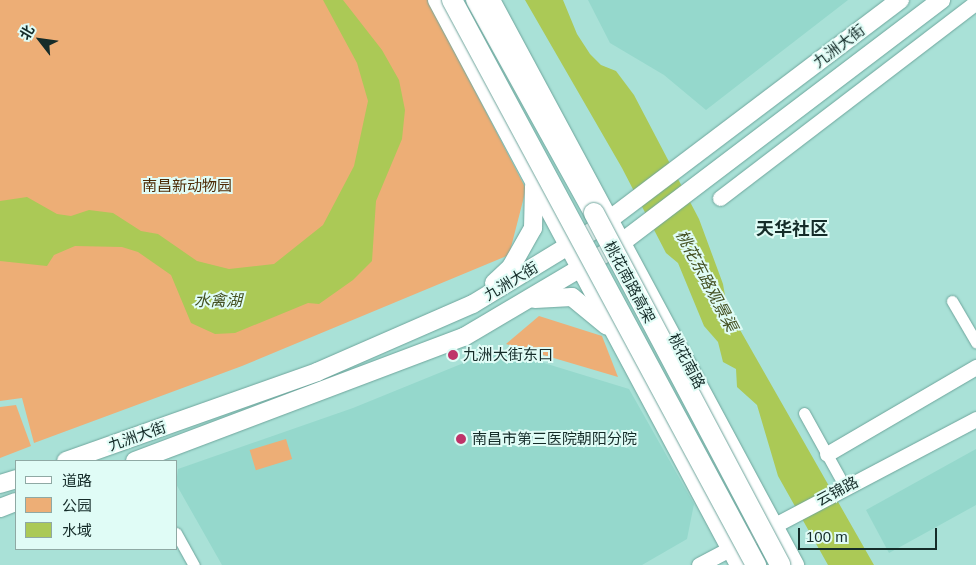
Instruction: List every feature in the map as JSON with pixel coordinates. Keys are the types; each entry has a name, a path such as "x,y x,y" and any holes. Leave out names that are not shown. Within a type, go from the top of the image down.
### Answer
{"highway":[{"name":"桃花南路高架","path":"452,0 756,565"},
{"name":"桃花南路高架","path":"476,0 780,565"}],"main road":[{"path":"437,0 582,268 739,565"},
{"name":"桃花南路","path":"491,0 622,242 780,521 795,565"},
{"name":"九洲大街","path":"69,460 317,372 473,304 570,246 610,219 900,0"},
{"name":"九洲大街","path":"138,460 464,337 582,268 622,242 941,0"},
{"path":"473,304 511,267 530,236 536,215 532,175"},
{"path":"641,276 638,247 646,224"},
{"path":"464,337 537,298 555,295 583,303 622,344"},
{"path":"0,484 15,478"},
{"path":"0,508 15,502"}],"street":[{"path":"720,198 976,2"},
{"path":"952,301 976,342"},
{"path":"827,454 976,367"},
{"path":"804,413 827,454 842,488"},
{"name":"云锦路","path":"700,565 842,488 976,419"},
{"path":"178,537 194,565"}],"shaded area":[{"path":"588,0 848,0 706,110 664,75 610,43"},
{"name":"南昌市第三医院朝阳分院","path":"498,349 629,389 694,504 687,539 642,565 222,565 178,488 178,469 353,408"},
{"path":"976,449 976,505 889,553 866,510"}],"green space":[{"name":"南昌新动物园","path":"0,0 428,0 526,189 509,255 242,366 34,443 22,398 0,401"},
{"path":"539,316 602,336 618,377 506,344"},
{"path":"16,405 31,446 0,458 0,407"},
{"path":"286,439 292,459 256,470 250,450"}],"water":[{"name":"水禽湖","path":"323,0 343,0 382,50 399,80 405,110 402,139 376,201 372,261 353,280 319,304 308,303 235,333 215,334 191,323 171,275 138,252 122,247 75,246 54,255 47,266 0,261 0,201 27,197 57,214 71,216 89,210 113,213 141,231 158,234 197,261 229,269 274,264 323,225 354,166 368,101 357,63"},
{"name":"桃花东路观景渠","path":"525,0 563,0 577,34 590,54 601,65 616,71 634,95 699,219 723,284 727,307 874,565 828,565 778,476 757,405 737,387 736,369 723,362 718,342 704,326 678,263 666,253 622,168"}],"place":[{"name":"九洲大街东口","path":"453,355"},
{"name":"南昌市第三医院朝阳分院","path":"461,439"}],"district":[{"name":"天华社区","path":"792,229"}]}
